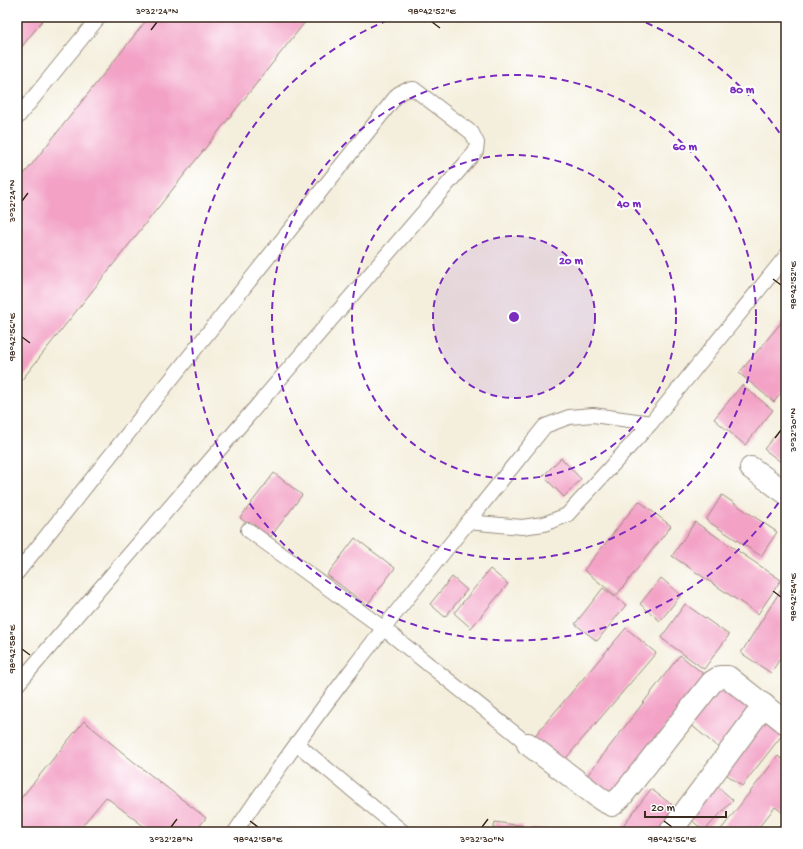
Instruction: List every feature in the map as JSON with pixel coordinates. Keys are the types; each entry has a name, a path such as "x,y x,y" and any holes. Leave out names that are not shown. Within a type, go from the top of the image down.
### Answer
{"street":[{"path":"751,468 786,493"},
{"path":"528,744 602,800 612,804 622,797 712,682 720,677 728,677 786,723"},
{"path":"671,831 764,705"}],"lane":[{"path":"17,118 99,17"},
{"path":"17,573 398,94 405,90 414,89 472,133 477,143 476,151 17,685"},
{"path":"468,522 522,527 544,524 568,515 651,423 786,256"},
{"path":"235,832 297,744 383,628 545,426 569,417 593,415 651,423"},
{"path":"248,530 383,628 528,744"},
{"path":"297,744 403,832"}],"building":[{"path":"17,17 45,17 17,53"},
{"path":"149,17 309,17 17,386 17,183"},
{"path":"786,317 786,387 774,402 739,373"},
{"path":"742,385 773,410 745,445 714,419"},
{"path":"786,422 786,466 764,449"},
{"path":"561,458 581,479 564,497 543,476"},
{"path":"274,473 302,495 269,539 240,518"},
{"path":"722,495 777,532 761,556 706,520"},
{"path":"639,501 671,526 616,596 584,570"},
{"path":"695,522 781,580 758,614 672,556"},
{"path":"355,538 395,568 367,605 327,575"},
{"path":"490,569 508,584 471,628 454,613"},
{"path":"452,577 467,590 445,617 430,604"},
{"path":"661,578 681,595 660,621 640,604"},
{"path":"786,582 786,649 771,673 741,653"},
{"path":"603,588 626,605 597,641 575,624"},
{"path":"685,604 729,635 704,669 661,638"},
{"path":"626,628 656,653 561,764 532,739"},
{"path":"680,655 706,676 609,801 583,781"},
{"path":"725,682 755,707 720,749 690,724"},
{"path":"762,718 783,734 742,786 722,771"},
{"path":"84,721 206,818 195,832 151,832 106,797 77,832 17,832 17,803"},
{"path":"778,756 785,761 786,760 786,815 775,807 755,832 719,832"},
{"path":"716,785 733,800 704,831 688,817"},
{"path":"651,789 680,811 664,832 618,832"},
{"path":"495,822 523,826 522,832 493,832"},
{"path":"532,829 562,830 562,832 532,832"}]}
